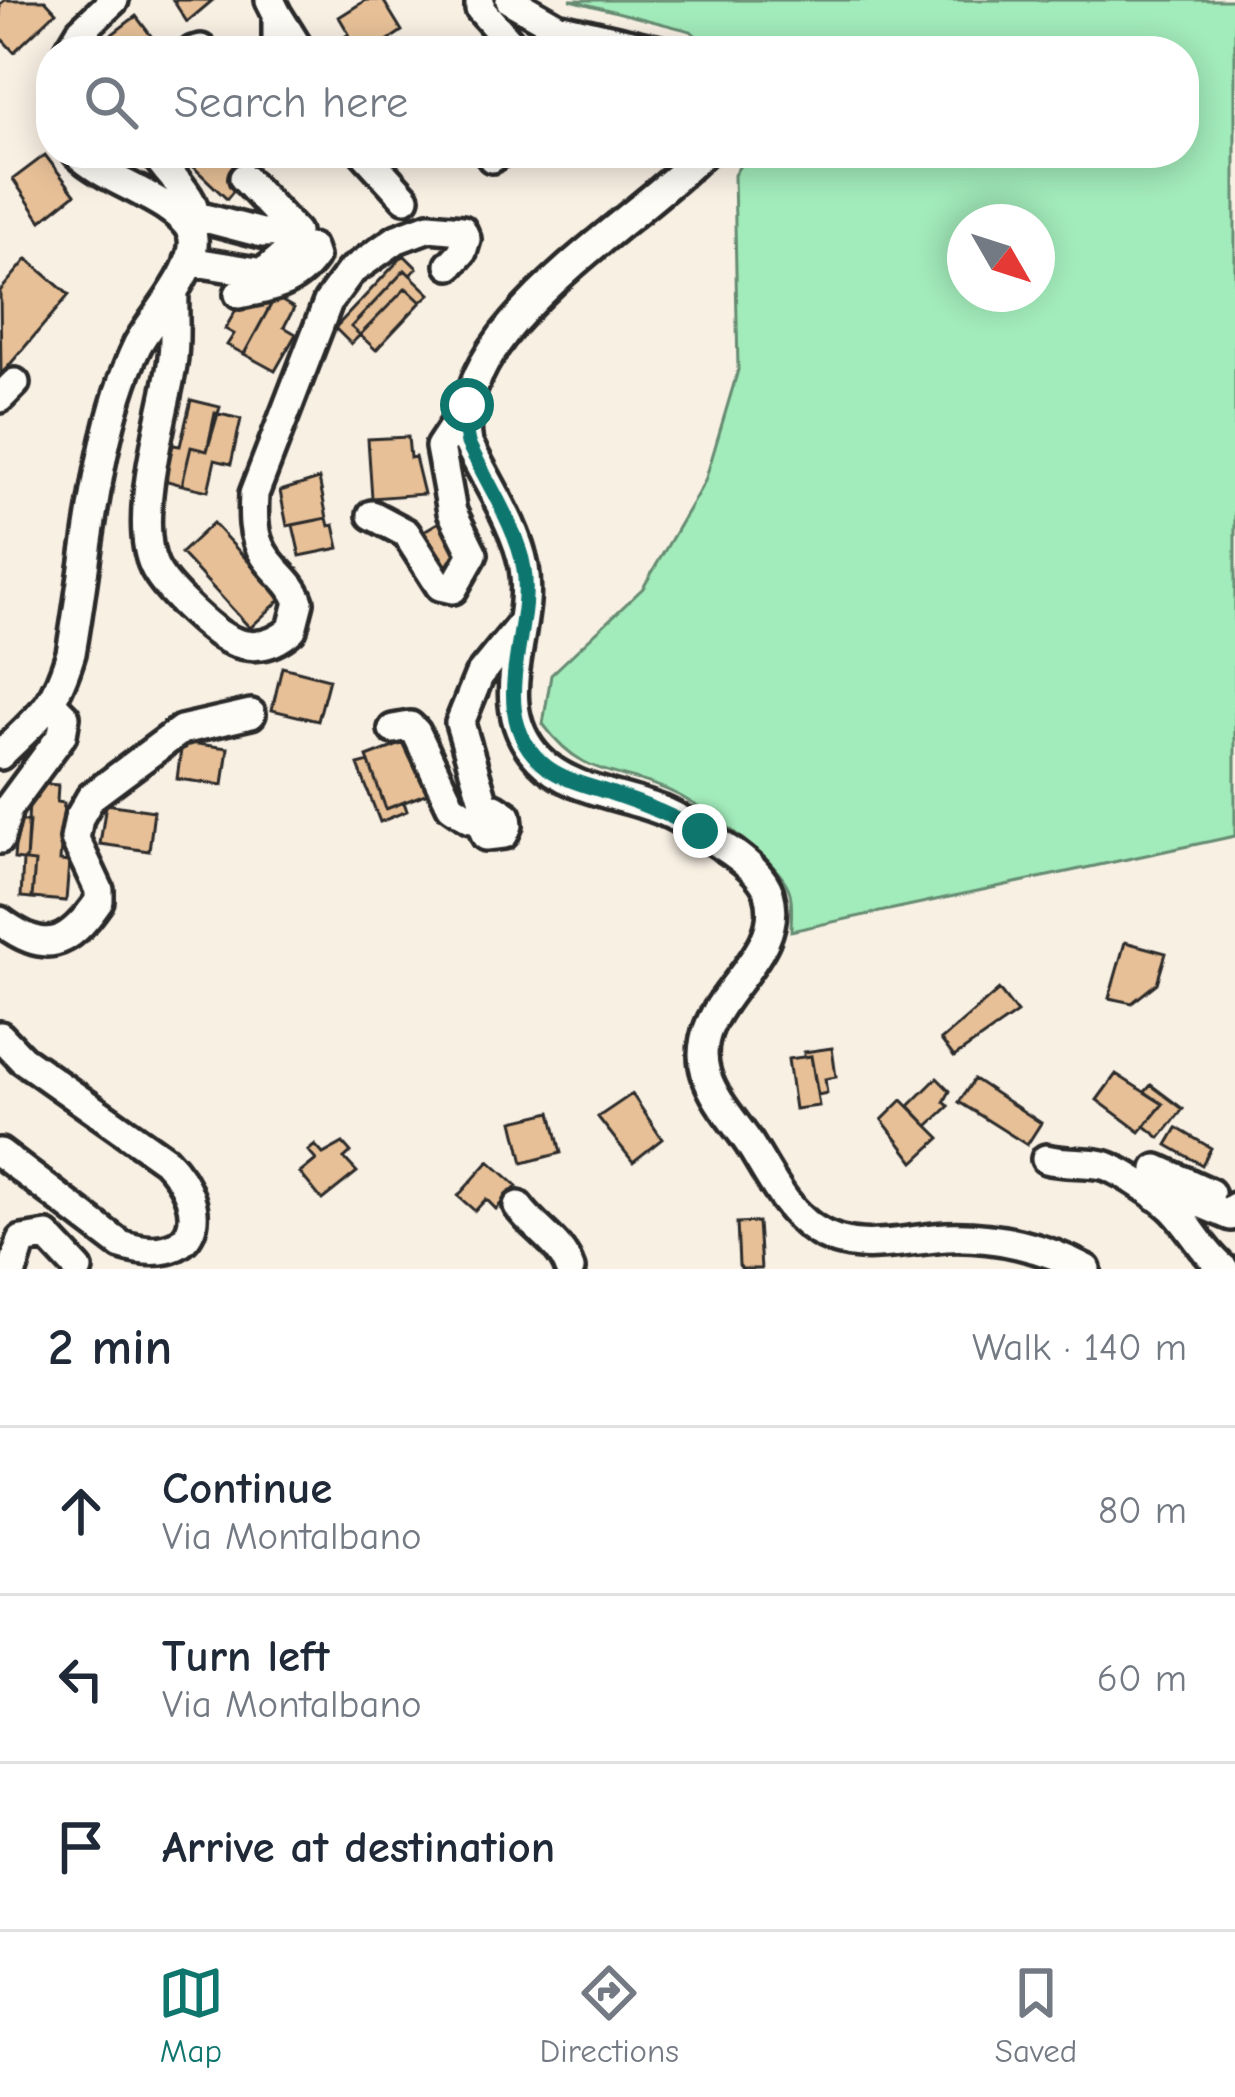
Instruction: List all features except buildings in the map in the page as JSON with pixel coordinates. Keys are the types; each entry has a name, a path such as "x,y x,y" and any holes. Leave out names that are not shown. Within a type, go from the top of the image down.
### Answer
{"street":[{"path":"78,36 114,0"},
{"path":"480,0 480,9 504,36"},
{"path":"510,0 557,27 596,36"},
{"path":"273,7 291,36"},
{"path":"98,168 172,212 192,237 263,273 289,251 311,248 314,256 307,266 275,289 239,294"},
{"path":"0,755 52,704 71,653 124,374 142,336 174,291 192,237 194,203 163,168"},
{"path":"377,168 404,198"},
{"path":"686,168 511,322 477,378 467,405 468,443 524,566 513,707 518,725 536,757 552,771 663,811 744,861 764,880 770,896 768,930 760,950 710,1023 704,1042 705,1072 718,1100 802,1221 818,1232 859,1245 948,1237 987,1239 1056,1253 1086,1269"},
{"path":"192,237 296,232 244,178"},
{"path":"174,291 173,362 159,420 148,516 154,567 201,620 224,638 245,647 267,645 292,629 298,602 288,581 262,553 253,523 254,494 328,302 350,272 397,239 429,227 461,230 466,239 463,252 450,265"},
{"path":"372,514 406,533 440,586 453,589 473,554 452,512 440,447 467,405"},
{"path":"393,728 410,726 416,732 452,806 470,819 491,818 460,723 479,676 519,626"},
{"path":"0,839 8,808 62,735 65,717 52,704"},
{"path":"0,921 23,938 46,945 62,940 99,901 99,890 75,839 91,797 181,730 251,714"},
{"path":"0,1036 22,1059 165,1160 184,1180 195,1213 187,1238 148,1260 104,1234 0,1154"},
{"path":"1046,1159 1105,1165 1231,1216 1235,1207"},
{"path":"1156,1182 1207,1256 1224,1269"},
{"path":"518,1206 538,1231 564,1251 571,1269"},
{"path":"13,1269 22,1240 47,1236 78,1269"}],"green space":[{"path":"570,0 1235,0 1235,836 791,931 791,898 784,881 742,839 680,796 575,756 543,724 551,675 643,588 705,481 738,370 734,175 738,168 1199,168 1199,36 696,36"}],"route":[{"path":"467,405 468,443 524,566 514,666 513,707 518,725 536,757 552,771 663,811 700,831"}]}
